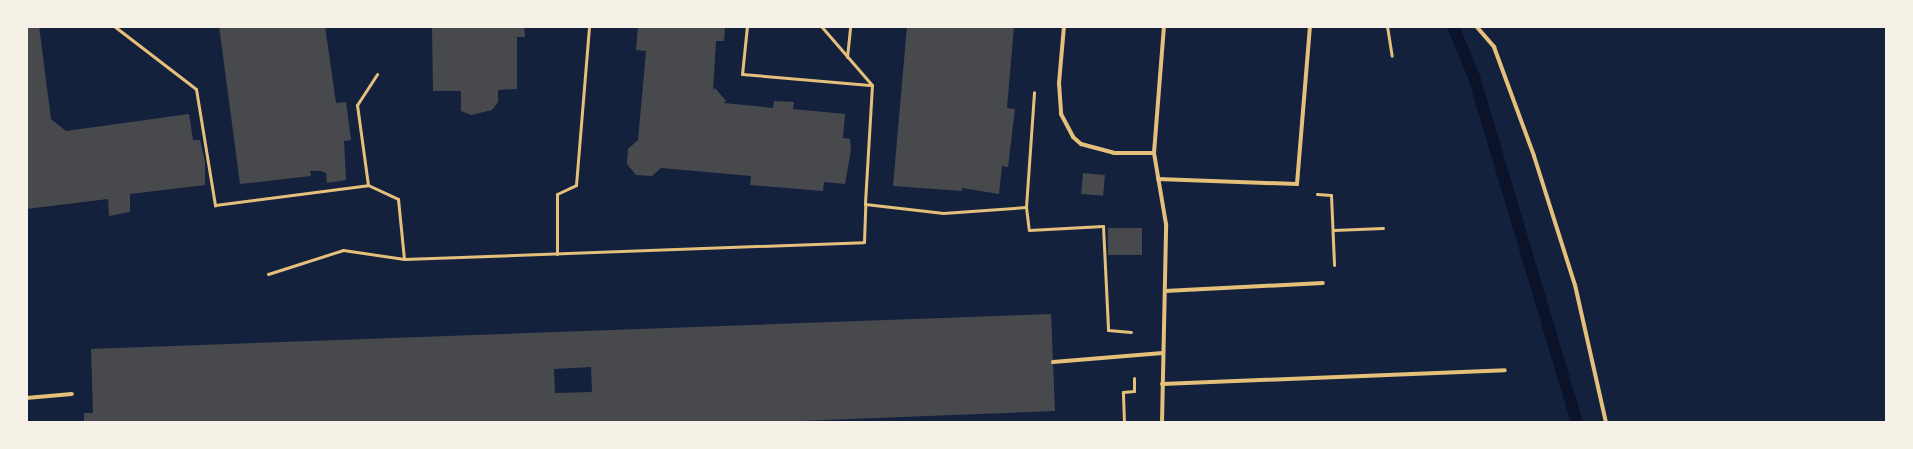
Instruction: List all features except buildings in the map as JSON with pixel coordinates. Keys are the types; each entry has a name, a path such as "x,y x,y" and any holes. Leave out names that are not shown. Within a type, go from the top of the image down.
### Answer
{"lane":[{"path":"1064,26 1059,83 1061,114 1073,137 1081,144 1114,153 1154,153"},
{"path":"1162,423 1166,224 1154,153 1164,26"},
{"path":"1158,179 1297,184 1310,26"},
{"path":"1476,26 1494,47 1537,166 1575,285 1606,423"},
{"path":"1165,291 1323,283"},
{"path":"1053,362 1163,353"},
{"path":"1162,384 1505,370"},
{"path":"26,398 72,394"}],"path":[{"path":"114,26 196,89 215,206 368,185 398,199 404,259"},
{"path":"557,254 557,194 576,185 589,26"},
{"path":"746,26 742,74 872,86"},
{"path":"268,274 343,250 404,259 864,242 872,86 821,26"},
{"path":"847,57 850,26"},
{"path":"1387,26 1392,56"},
{"path":"368,185 357,105 376,74"},
{"path":"1034,88 1026,207 1029,230 1103,226 1108,330 1131,330 1134,391 1123,392 1124,423"},
{"path":"1297,184 1316,194 1331,195 1334,282 1323,283"},
{"path":"865,204 943,213 1026,207"},
{"path":"1333,230 1383,228"}],"waterway":[{"path":"1453,26 1474,77 1577,423"}]}
